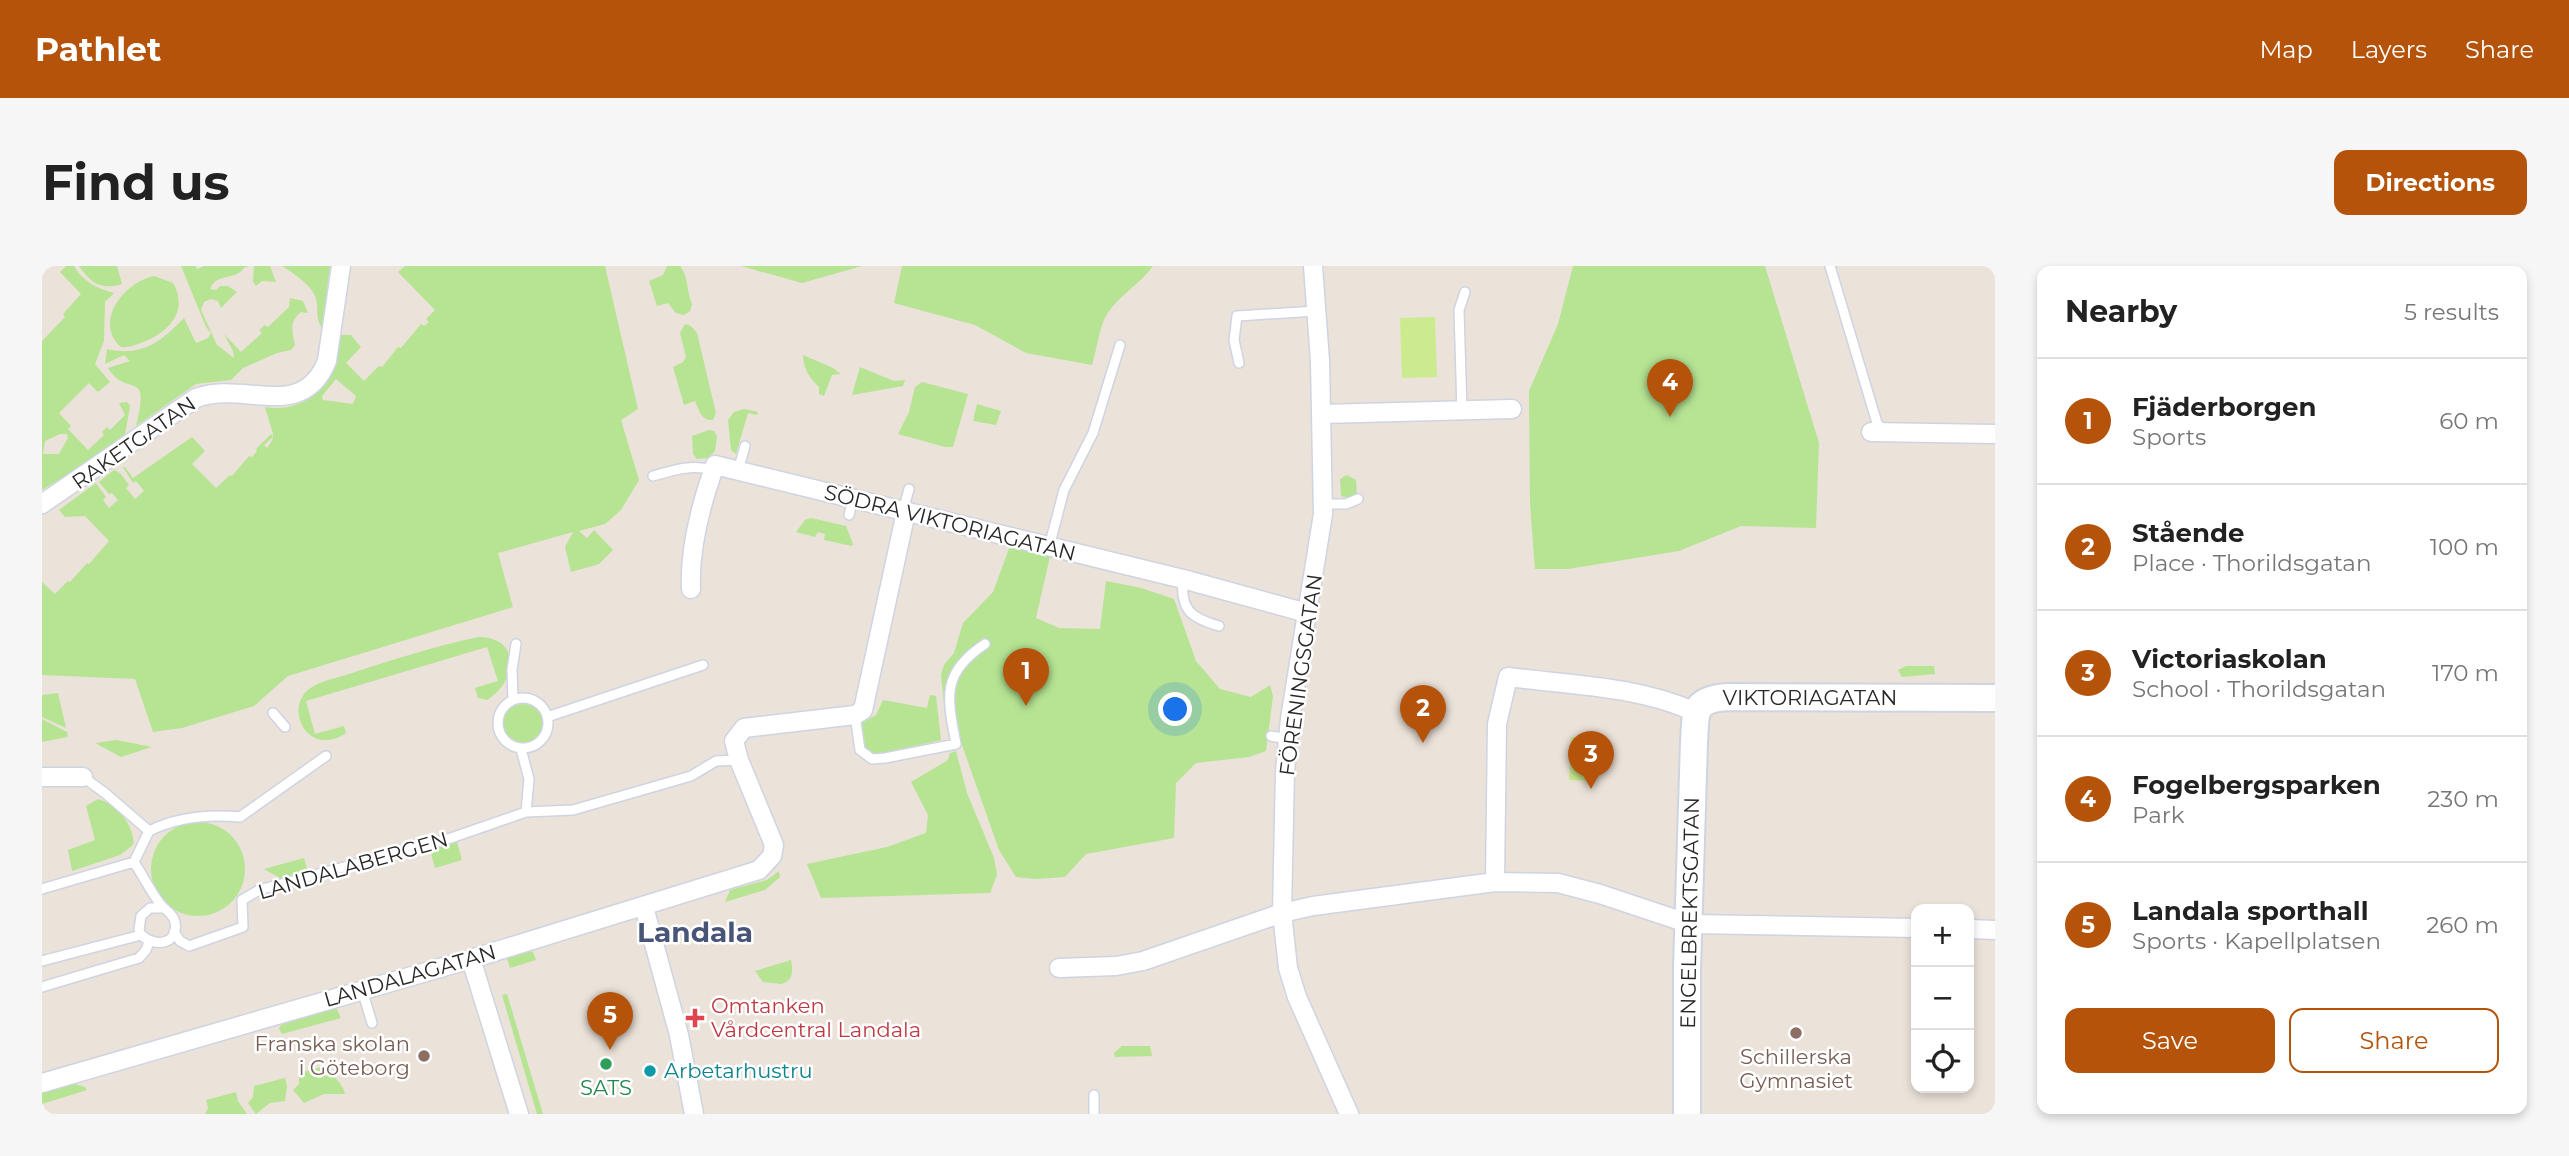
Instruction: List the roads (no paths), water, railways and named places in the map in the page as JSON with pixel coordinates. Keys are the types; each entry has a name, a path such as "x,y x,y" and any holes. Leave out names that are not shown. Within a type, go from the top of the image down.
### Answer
{"street":[{"name":"RAKETGATAN","path":"42,504 196,398 225,392 277,397 295,394 308,387 321,374 327,361 341,266"},
{"name":"FÖRENINGSGATAN","path":"1313,266 1322,414 1323,504 1317,562 1280,738 1285,771 1282,913 1288,968 1297,997 1349,1114"},
{"path":"1322,414 1512,409"},
{"path":"1877,431 1995,434"},
{"name":"SÖDRA VIKTORIAGATAN","path":"713,470 715,465 851,507 904,512 1183,579 1307,613"},
{"path":"691,589 693,540 713,470"},
{"path":"739,760 734,741 744,728 860,709 904,512"},
{"name":"VIKTORIAGATAN","path":"1495,882 1497,724 1508,677 1642,695 1677,703 1695,712 1705,701 1727,697 1995,698"},
{"name":"ENGELBREKTSGATAN","path":"1687,1114 1695,712"},
{"name":"LANDALAGATAN","path":"42,1083 471,959 759,870 772,856 774,845 739,760"},
{"path":"42,778 83,778"},
{"path":"1059,968 1116,966 1143,961 1282,913 1313,906 1495,882 1558,883 1690,924 1911,928"},
{"path":"644,907 679,1035 694,1114"},
{"path":"1974,929 1995,930"},
{"path":"471,959 519,1114"}],"lane":[{"path":"1830,266 1877,423 1877,431"},
{"path":"1462,411 1459,310 1465,292"},
{"path":"1239,363 1234,340 1237,316 1317,311"},
{"path":"1049,547 1064,490 1093,433 1120,345"},
{"path":"738,471 745,446"},
{"path":"653,476 689,466 713,470"},
{"path":"904,512 909,489"},
{"path":"1323,504 1346,504 1358,499"},
{"path":"1183,579 1181,597 1186,608 1200,621 1219,626"},
{"path":"513,699 512,670 516,643"},
{"path":"860,709 860,750 872,758 885,758 956,744 948,706 951,680 962,662 985,643"},
{"path":"547,717 703,665"},
{"path":"513,699 536,701 547,717 547,730 541,741 534,746 521,749 508,744 498,729 499,713 513,699"},
{"path":"273,713 285,727"},
{"path":"521,749 528,779 526,812"},
{"path":"42,889 134,862 149,831 178,820 218,815 240,817 326,756"},
{"name":"LANDALABERGEN","path":"174,932 180,941 189,946 243,928 242,900 259,890 451,838 526,812 573,810 691,776 716,761 739,760"},
{"path":"83,778 149,831"},
{"path":"42,961 145,938 164,942 174,932 173,917 163,908 134,862"},
{"path":"42,988 139,958 146,950 145,938 139,929 141,916 150,908 163,908"},
{"path":"362,990 372,1023"},
{"path":"1094,1095 1094,1114"}],"place":[{"name":"Fogelbergsparken","path":"1670,417"},
{"name":"Fjäderborgen","path":"1026,706"},
{"name":"Stående","path":"1423,743"},
{"name":"Victoriaskolan","path":"1591,789"},
{"name":"Omtanken Vårdcentral Landala","path":"695,1018"},
{"name":"Schillerska Gymnasiet","path":"1796,1033"},
{"name":"Landala sporthall","path":"610,1050"},
{"name":"Franska skolan i Göteborg","path":"424,1056"},
{"name":"SATS","path":"606,1064"},
{"name":"Arbetarhustru","path":"650,1071"}],"district":[{"name":"Landala","path":"695,932"}]}
